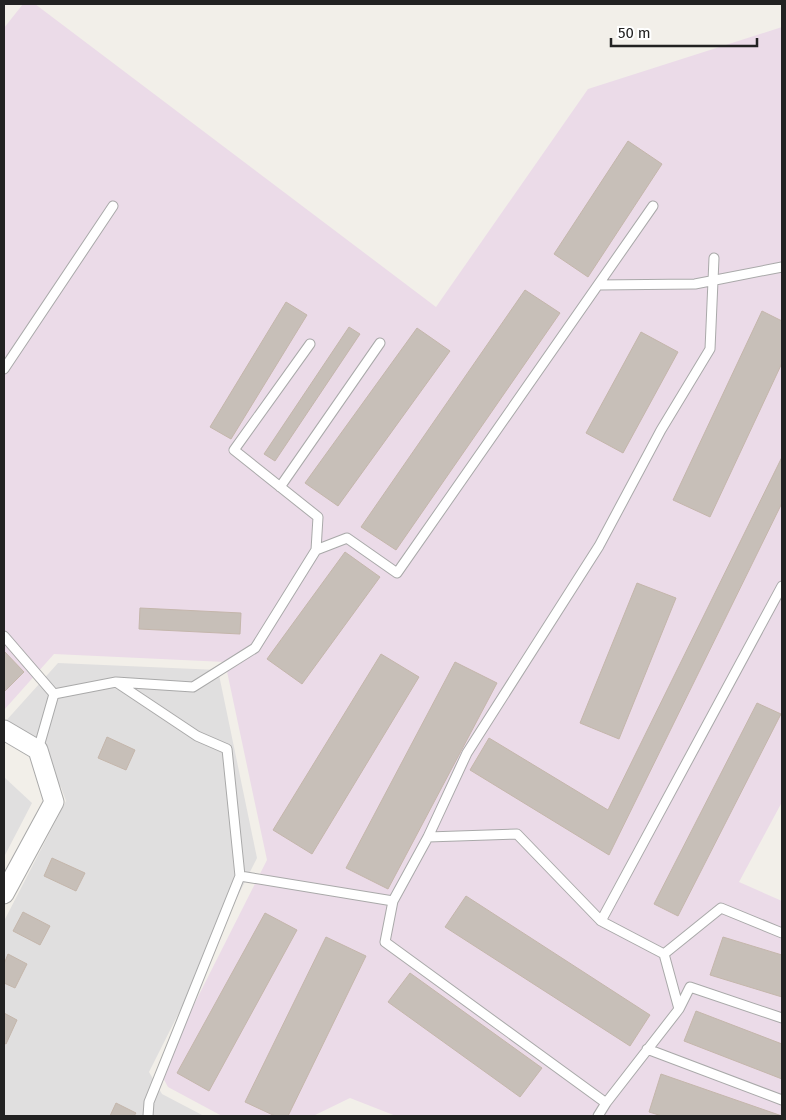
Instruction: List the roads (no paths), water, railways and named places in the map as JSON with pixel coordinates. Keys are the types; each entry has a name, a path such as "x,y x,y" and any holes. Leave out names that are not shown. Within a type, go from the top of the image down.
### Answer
{"street":[{"path":"4,730 38,750 54,802 4,894"}],"lane":[{"path":"4,369 113,206"},
{"path":"316,550 347,538 397,572 654,206"},
{"path":"606,1103 385,942 393,901 428,836 467,753 599,546 661,430 710,349 714,258"},
{"path":"598,285 695,284 782,267"},
{"path":"280,487 380,343"},
{"path":"54,694 116,682 193,687 255,648 316,550 318,517 234,450 310,344"},
{"path":"601,921 782,586"},
{"path":"4,636 54,694"},
{"path":"116,682 197,736 227,749 240,876 149,1102 148,1116"},
{"path":"38,750 54,694"},
{"path":"428,836 517,834 601,921 664,954 679,1009"},
{"path":"240,876 393,901"},
{"path":"664,954 721,908 782,933"},
{"path":"598,1116 679,1009 690,987 782,1018"},
{"path":"647,1050 782,1100"}]}
